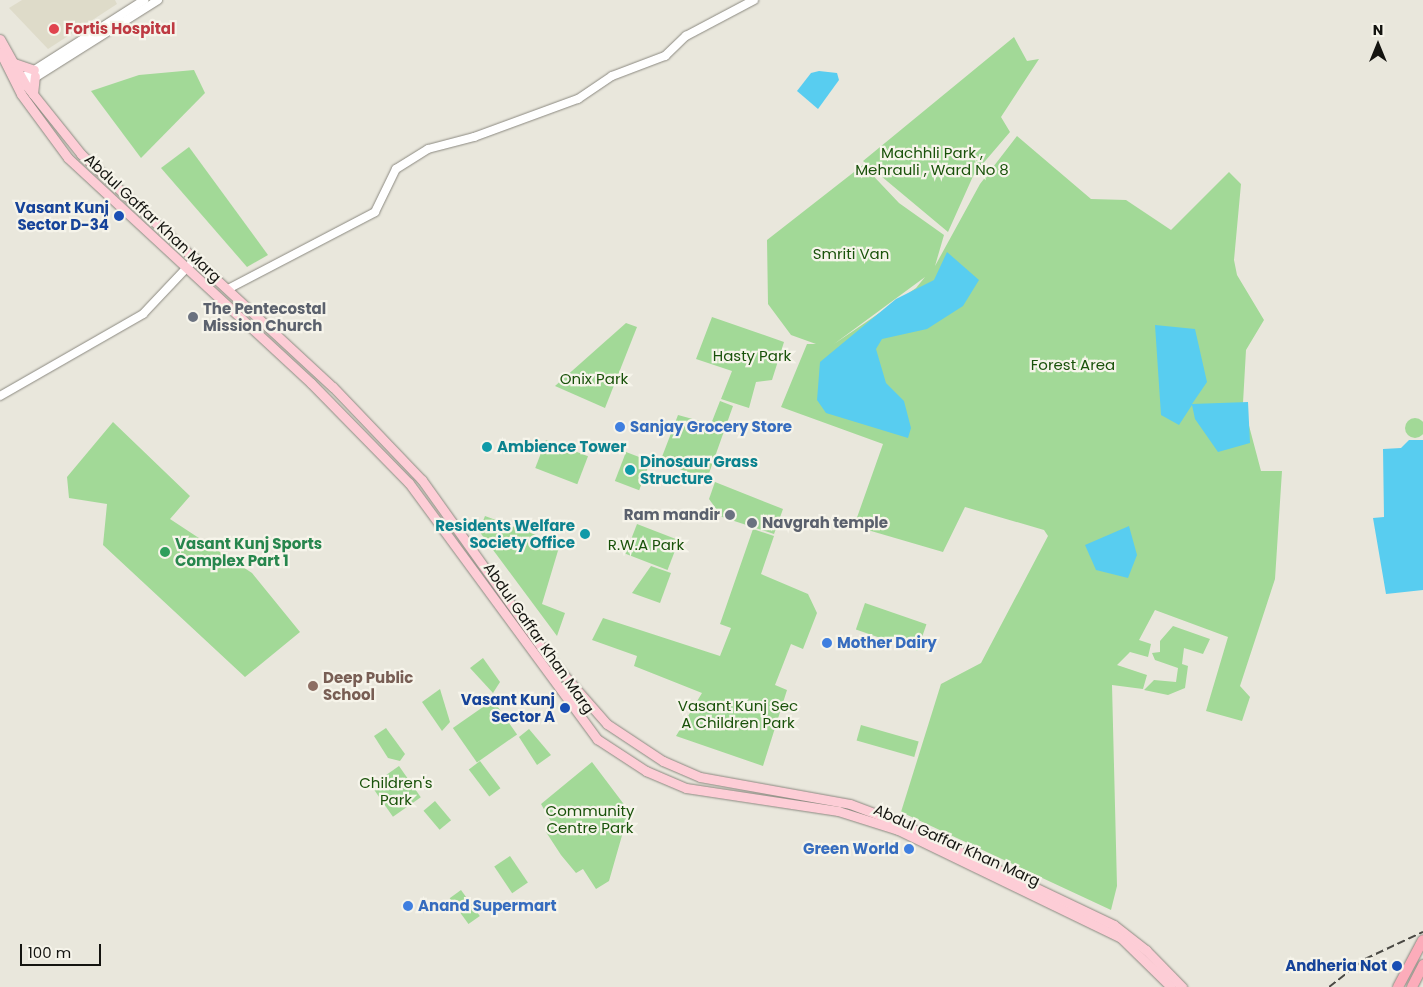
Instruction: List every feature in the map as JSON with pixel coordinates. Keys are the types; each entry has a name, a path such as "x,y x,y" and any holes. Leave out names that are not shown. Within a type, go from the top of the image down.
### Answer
{"highway":[{"path":"1398,987 1423,940"},
{"path":"1412,987 1423,965"}],"main road":[{"path":"0,39 20,85"},
{"path":"0,52 11,67 35,73 32,86 35,98"},
{"name":"Abdul Gaffar Khan Marg","path":"20,85 35,98 120,194 196,258 333,387 422,480 572,688 618,733 700,777 850,804 898,822 1114,926 1146,950 1182,987"},
{"name":"Abdul Gaffar Khan Marg","path":"20,85 68,158 355,426 409,483 597,740 646,771 686,788 826,809 898,830 1121,938 1171,987"}],"street":[{"path":"20,85 144,0"},
{"path":"35,73 158,0"},
{"path":"228,289 375,212 396,169 428,149 572,101 612,76 670,52 686,36 754,0"},
{"path":"0,396 123,327 152,306 196,258"}],"shaded area":[{"name":"Fortis Hospital","path":"22,0 115,0 117,4 48,49 9,8"}],"green space":[{"name":"Machhli Park , Mehrauli , Ward No 8","path":"1014,37 1027,61 1039,59 1001,117 1010,132 974,174 948,232 863,161"},
{"path":"194,70 205,93 141,158 91,91 139,75"},
{"name":"Forest Area","path":"1017,136 1091,199 1126,200 1171,230 1229,172 1241,184 1234,260 1237,275 1264,320 1246,350 1243,403 1261,471 1282,471 1275,579 1240,686 1250,697 1242,721 1206,711 1228,637 1155,610 1139,640 1151,644 1148,657 1130,652 1117,665 1147,675 1143,689 1112,685 1117,886 1111,910 901,812 941,684 981,663 1048,536 1044,530 965,507 943,552 854,526 883,444 781,407 807,344 816,344 791,335 768,304 767,240 863,165 899,203 944,235 935,266 980,184","holes":["925,277 916,288 834,344"]},
{"path":"189,147 268,255 247,267 161,168"},
{"name":"Hasty Park","path":"712,317 784,342 772,380 756,382 749,408 721,399 732,371 696,359"},
{"name":"Onix Park","path":"626,323 637,327 605,408 555,386"},
{"path":"720,401 733,406 707,479 660,462 678,415 711,424"},
{"path":"1415,418 1422,421 1425,428 1422,435 1415,438 1408,435 1405,428 1408,421"},
{"name":"Vasant Kunj Sports Complex Part 1","path":"113,422 190,496 170,519 252,573 300,632 245,677 103,545 107,504 69,498 67,477"},
{"path":"546,440 588,456 577,484 535,468"},
{"path":"626,452 650,461 639,490 615,481"},
{"path":"715,482 783,509 774,534 722,517 709,499"},
{"path":"485,516 560,544 542,604 565,613 557,636 479,531"},
{"name":"R.W.A Park","path":"637,524 679,540 668,570 626,554"},
{"name":"Vasant Kunj Sec A Children Park","path":"753,529 774,536 761,574 808,594 817,613 803,649 791,644 775,685 787,690 763,766 676,736 702,693 634,666 637,656 592,640 603,618 720,656 731,628 720,624"},
{"path":"651,566 671,573 660,603 632,593"},
{"path":"865,603 926,624 917,651 856,629"},
{"path":"1173,626 1210,639 1203,654 1184,648 1182,664 1188,666 1185,688 1168,695 1144,690 1154,680 1176,682 1178,668 1155,660 1152,653 1160,652 1160,641"},
{"path":"483,658 500,682 493,693 470,668"},
{"path":"440,689 450,722 442,731 422,702"},
{"path":"493,700 517,734 477,763 453,728"},
{"path":"861,725 919,742 914,757 857,740"},
{"path":"386,728 405,754 400,761 388,758 374,736"},
{"path":"529,729 551,755 537,765 519,737"},
{"path":"480,761 500,788 489,797 469,769"},
{"name":"Community Centre Park","path":"592,762 629,811 609,881 596,889 583,869 576,873 546,832 553,825 541,804"},
{"name":"Children's Park","path":"399,766 421,797 393,817 371,786"},
{"path":"435,801 451,820 440,830 424,811"},
{"path":"510,856 528,883 512,893 494,867"},
{"path":"461,890 480,916 468,924 450,898"}],"water":[{"path":"819,71 837,73 839,80 818,109 797,91 811,73"},
{"path":"947,252 979,280 963,306 927,329 882,339 876,349 886,383 904,401 911,428 908,438 826,413 817,400 820,362 896,299 934,280"},
{"path":"1155,325 1195,329 1207,382 1192,404 1248,402 1250,443 1218,452 1195,419 1192,405 1179,425 1161,415"},
{"path":"1409,440 1423,440 1423,590 1386,594 1373,518 1384,517 1383,449 1401,448"},
{"path":"1129,526 1137,555 1128,578 1096,570 1085,545"}],"railway":[{"path":"1329,987 1365,959 1423,932"}],"place":[{"name":"Fortis Hospital","path":"54,29"},
{"name":"Vasant Kunj Sector D-34","path":"119,216"},
{"name":"The Pentecostal Mission Church","path":"193,317"},
{"name":"Sanjay Grocery Store","path":"620,427"},
{"name":"Ambience Tower","path":"487,447"},
{"name":"Dinosaur Grass Structure","path":"630,470"},
{"name":"Ram mandir","path":"730,515"},
{"name":"Navgrah temple","path":"752,523"},
{"name":"Residents Welfare Society Office","path":"585,534"},
{"name":"Vasant Kunj Sports Complex Part 1","path":"165,552"},
{"name":"Mother Dairy","path":"827,643"},
{"name":"Deep Public School","path":"313,686"},
{"name":"Vasant Kunj Sector A","path":"565,708"},
{"name":"Green World","path":"909,849"},
{"name":"Anand Supermart","path":"408,906"},
{"name":"Andheria Not","path":"1397,966"}],"park label":[{"name":"Smriti Van","path":"851,254"}]}
